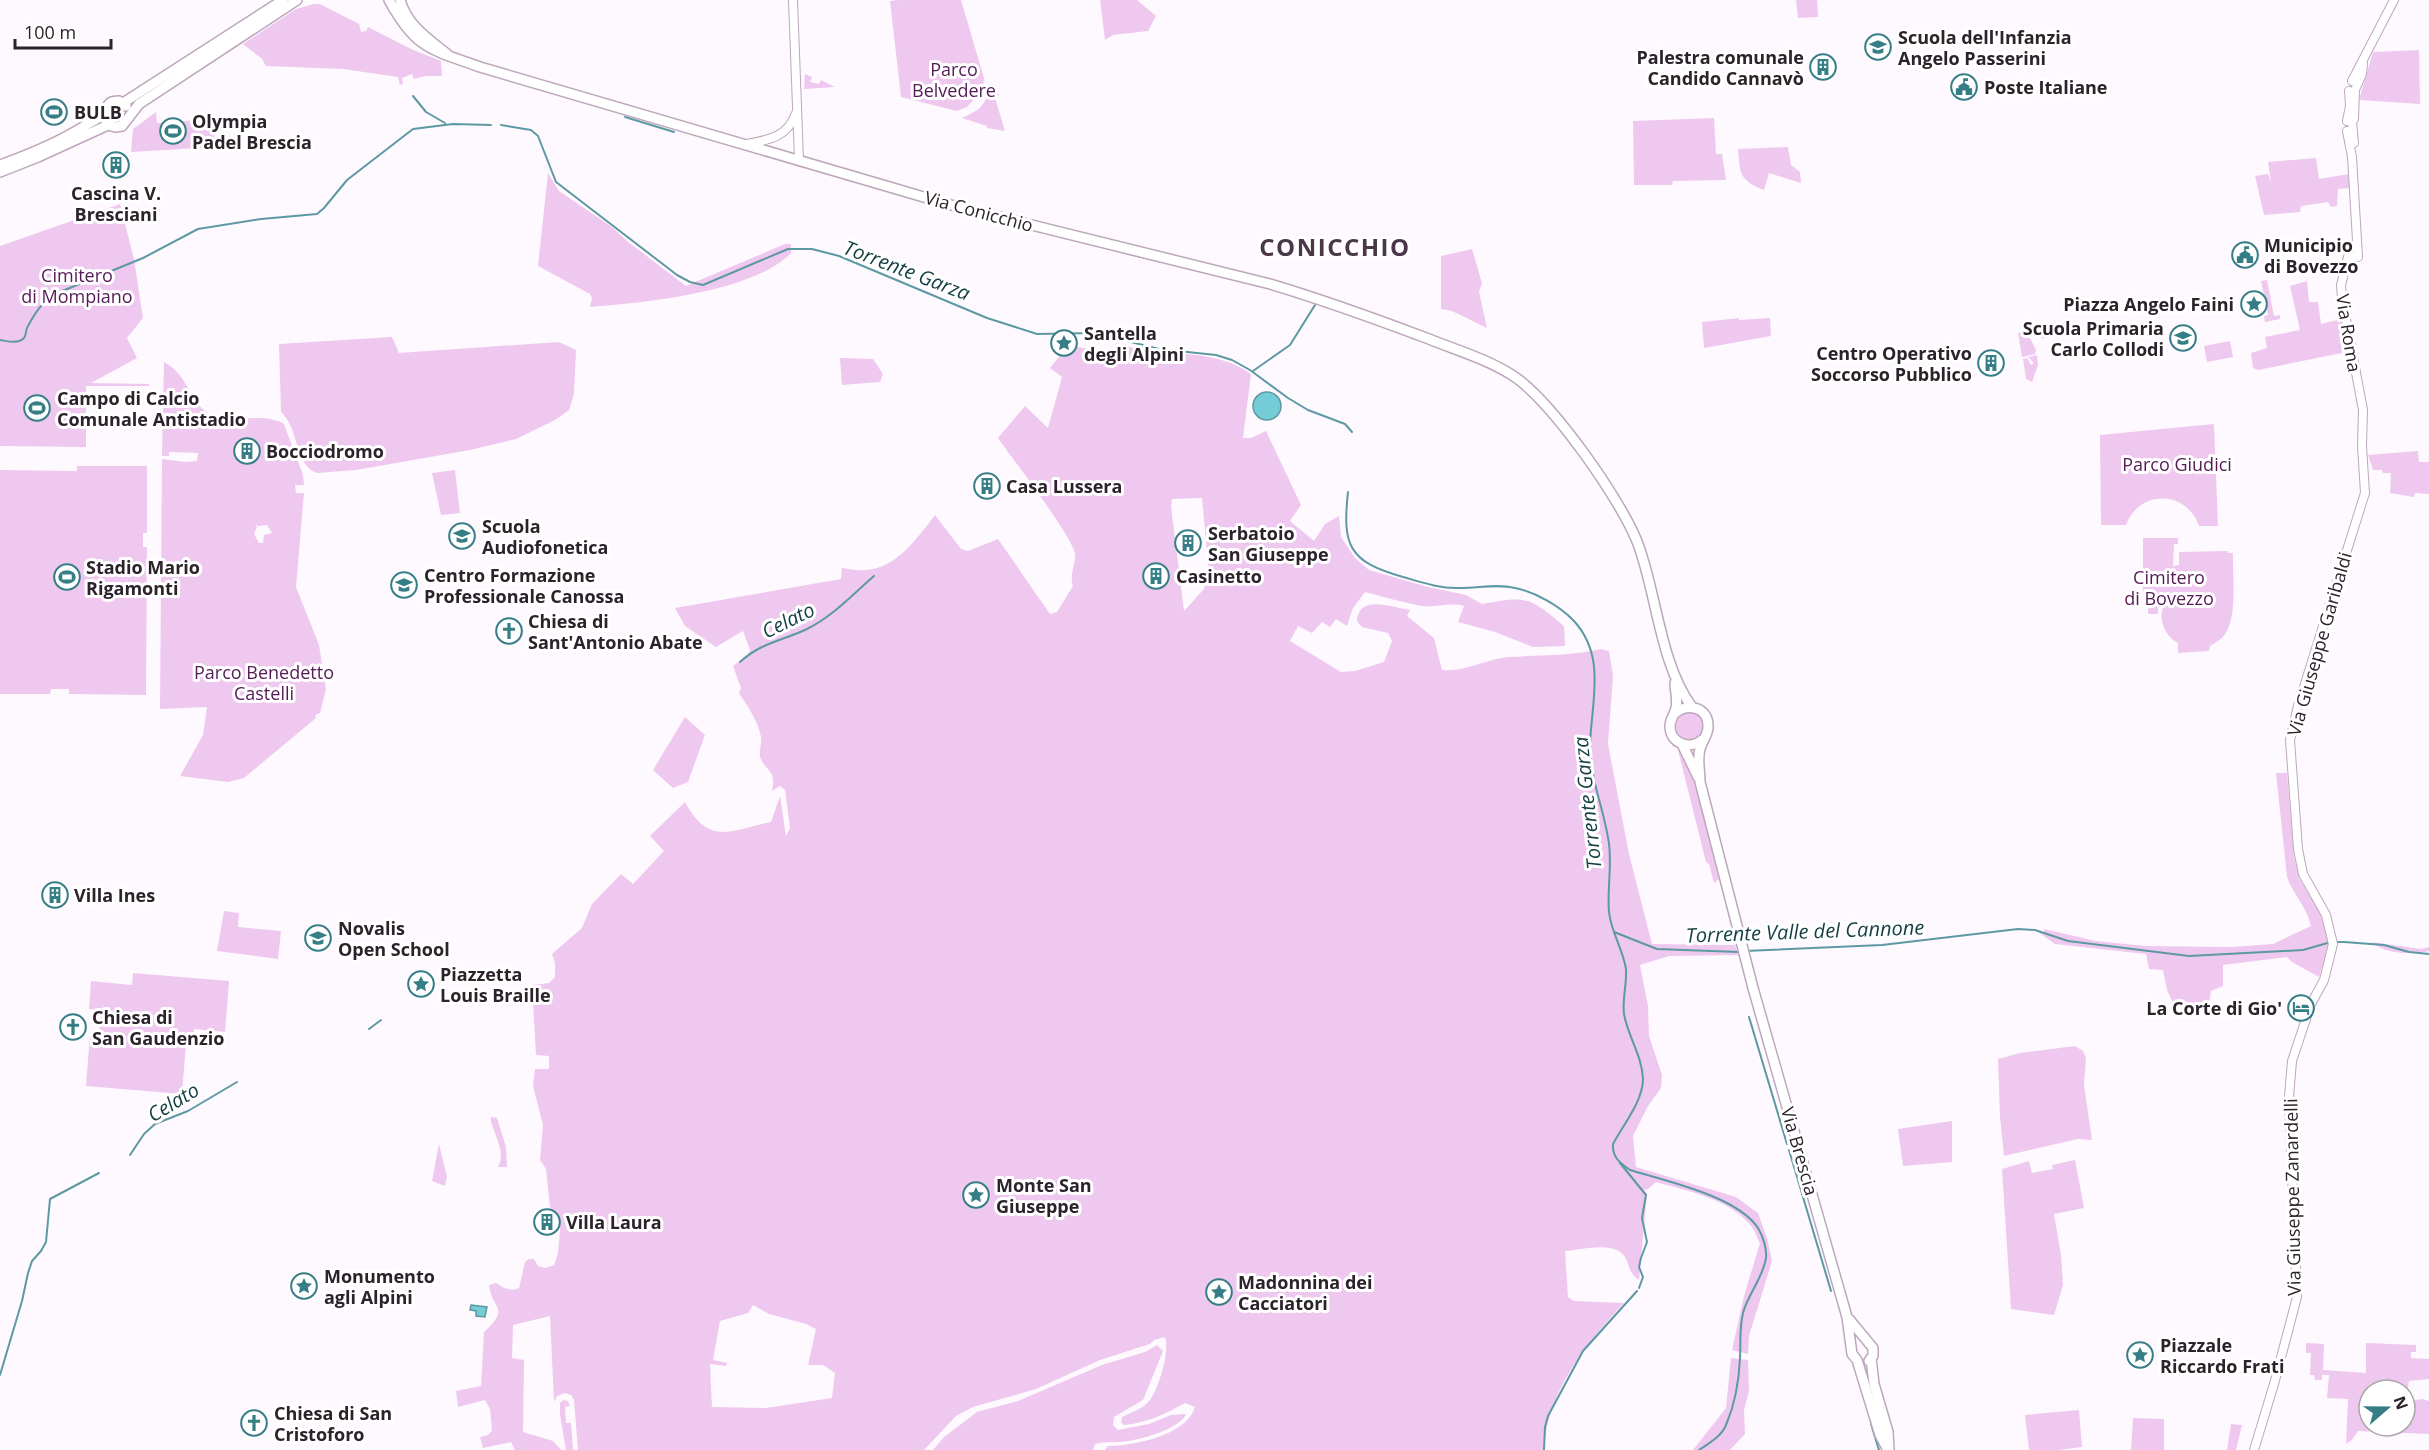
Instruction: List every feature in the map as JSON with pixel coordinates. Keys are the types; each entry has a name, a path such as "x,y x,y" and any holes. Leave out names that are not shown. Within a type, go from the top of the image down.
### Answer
{"main road":[{"path":"123,103 283,0"},
{"path":"129,116 128,109 123,103 116,101 105,106 103,114 108,124 115,127 122,126 139,104 297,0"},
{"name":"Via Conicchio","path":"389,0 401,21 424,46 480,67 951,205 1315,297 1407,331 1503,371 1527,387 1547,407 1606,486 1619,508 1638,543 1673,672"},
{"name":"Via Conicchio","path":"400,0 406,16 417,30 452,57"},
{"path":"0,165 36,151 103,114"},
{"path":"0,172 108,124"},
{"path":"1673,672 1692,707 1704,714 1708,723 1706,735 1702,740 1693,745 1682,744"},
{"path":"1673,672 1677,706 1670,729 1675,739 1682,744 1700,782"},
{"path":"1674,714 1682,708 1692,707"},
{"path":"1700,782 1699,751 1702,740"},
{"name":"Via Brescia","path":"1700,782 1752,985 1847,1317 1852,1354 1857,1360 1880,1435 1888,1450"},
{"name":"Via Brescia","path":"1847,1317 1873,1348 1871,1358 1874,1384 1888,1432 1888,1450"},
{"path":"1853,1348 1860,1341 1868,1342"},
{"path":"1857,1360 1864,1362 1871,1358"}],"street":[{"path":"793,0 799,160"},
{"name":"Via Roma","path":"2362,410 2341,285 2348,257 2358,257 2350,106 2353,87 2362,74 2363,63 2394,0"},
{"path":"746,144 768,141 782,134 792,123 798,109"},
{"name":"Via Giuseppe Garibaldi","path":"2324,980 2333,948 2332,937 2326,915 2303,874 2290,740 2310,666 2365,493 2362,410"},
{"name":"Via Giuseppe Zanardelli","path":"2254,1450 2297,1297 2292,1197 2290,1078 2292,1061 2303,1025 2324,980"}],"green space":[{"name":"Parco Belvedere","path":"961,0 984,78 983,89 967,107 957,111 901,97 890,1"},
{"path":"1100,0 1137,0 1156,16 1148,31 1113,35 1105,40"},
{"path":"1796,0 1817,0 1818,17 1798,18"},
{"path":"320,4 359,24 361,32 366,31 368,27 441,61 442,76 425,76 414,79 412,74 402,78 403,84 400,85 398,77 343,69 266,66 262,59 243,44 296,9"},
{"path":"2419,50 2420,104 2359,100 2373,52"},
{"path":"805,74 812,77 810,82 819,84 821,80 835,87 804,89"},
{"path":"996,88 999,95 995,98 1005,131 987,128 987,126 962,118 980,107 992,89"},
{"path":"116,107 121,109 123,114 121,119 116,121 111,119 109,114 111,109"},
{"name":"Olympia Padel Brescia","path":"156,112 157,123 214,119 215,147 131,152 133,129"},
{"path":"1714,118 1716,154 1722,154 1726,180 1673,181 1672,185 1634,185 1633,121"},
{"path":"1788,147 1791,165 1800,172 1801,183 1769,173 1764,190 1750,183 1742,175 1738,149"},
{"path":"2316,158 2319,179 2349,174 2351,188 2338,189 2337,206 2331,207 2328,202 2301,206 2300,212 2264,215 2255,176 2268,174 2271,182 2268,162"},
{"path":"548,173 559,191 612,227 686,286 785,244 791,244 791,253 774,266 725,286 667,298 590,307 592,298 590,294 538,266"},
{"name":"Cimitero di Mompiano","path":"120,204 134,259 143,318 127,338 137,358 91,383 149,384 149,386 86,386 86,447 0,446 0,246"},
{"path":"1472,249 1482,283 1479,292 1487,328 1452,311 1441,309 1441,256"},
{"path":"2267,280 2274,316 2280,315 2280,319 2265,322 2264,316 2268,315 2261,281"},
{"path":"2307,281 2309,302 2318,302 2321,324 2341,319 2347,352 2258,370 2253,368 2251,353 2267,348 2265,337 2300,330 2290,286"},
{"path":"1739,318 1739,320 1770,318 1771,336 1704,348 1702,322"},
{"path":"2040,322 2046,322 2051,330 2049,336 2040,338 2035,333 2035,327"},
{"path":"2023,332 2029,336 2036,350 2035,354 2022,357 2018,333"},
{"path":"392,337 399,353 559,342 576,350 574,394 569,410 555,420 516,439 470,450 356,470 317,473 310,469 301,455 287,419 281,412 279,344"},
{"path":"2230,341 2233,357 2207,362 2204,346"},
{"path":"1116,343 1169,358 1172,353 1223,360 1251,374 1243,438 1251,438 1266,431 1301,505 1290,521 1314,541 1325,524 1339,516 1341,537 1355,558 1369,570 1466,595 1482,604 1508,600 1526,601 1543,609 1564,626 1565,646 1533,647 1495,632 1458,622 1464,606 1421,606 1365,592 1353,608 1347,626 1336,619 1330,627 1322,622 1312,633 1298,626 1290,641 1341,672 1355,671 1384,662 1392,641 1388,633 1362,627 1357,621 1363,607 1377,604 1410,610 1407,616 1434,638 1442,670 1459,669 1509,657 1567,654 1601,649 1609,651 1613,675 1608,744 1629,854 1652,944 1735,945 1738,955 1669,956 1640,965 1648,1006 1649,1036 1662,1075 1661,1088 1648,1106 1633,1136 1636,1167 1736,1197 1758,1213 1772,1261 1749,1336 1748,1354 1732,1350 1744,1296 1760,1243 1754,1230 1743,1217 1721,1203 1656,1182 1644,1190 1647,1194 1639,1280 1631,1272 1625,1257 1613,1249 1597,1247 1565,1251 1568,1297 1574,1301 1624,1303 1595,1336 1570,1370 1552,1408 1544,1450 1105,1450 1108,1446 1145,1441 1171,1432 1190,1417 1195,1407 1185,1403 1148,1420 1124,1425 1121,1422 1122,1417 1144,1406 1150,1400 1165,1360 1165,1337 1100,1360 1036,1389 973,1407 956,1416 924,1450 578,1450 574,1400 571,1395 565,1393 557,1396 554,1402 550,1316 513,1325 512,1358 524,1360 523,1432 553,1441 561,1450 515,1450 511,1442 483,1448 480,1437 492,1431 490,1409 485,1400 458,1407 456,1391 481,1386 484,1332 497,1318 498,1313 489,1285 496,1283 507,1289 519,1288 525,1262 534,1259 538,1266 545,1268 554,1265 558,1253 560,1230 550,1207 546,1169 540,1160 543,1125 533,1086 535,1069 549,1069 549,1056 536,1055 532,985 549,983 555,977 555,963 552,954 582,928 592,904 621,874 633,884 664,851 650,836 685,802 703,825 721,832 771,822 780,796 786,836 790,828 785,790 780,786 772,791 773,778 760,756 761,739 758,725 739,693 741,688 733,666 747,656 750,650 743,631 716,647 685,626 675,608 841,579 842,568 866,570 877,568 897,558 935,515 961,549 968,551 998,539 1050,614 1057,612 1073,586 1075,554 1072,545 998,438 1025,406 1048,428 1062,377 1050,368 1062,353 1073,346 1114,354","holes":["1202,498 1209,574 1204,589 1184,611 1172,499","753,1305 769,1314 816,1329 808,1365 823,1365 835,1373 832,1398 766,1408 712,1407 710,1364 726,1366 727,1363 713,1360 720,1321 748,1313"]},
{"path":"2037,355 2038,365 2032,382 2026,379 2023,359 2027,358 2031,365 2034,363 2028,357"},
{"path":"840,358 873,359 883,374 880,382 842,385"},
{"name":"Parco Benedetto Castelli","path":"164,362 172,367 198,403 210,414 228,418 267,418 284,424 303,475 304,485 295,485 296,493 304,493 296,587 319,645 326,689 320,713 315,715 316,718 244,778 228,782 180,776 203,735 207,707 160,709 162,459 197,461 198,453 169,452 169,456 162,456","holes":["255,523 258,526 267,525 272,533 264,535 263,543 259,543 254,534 257,527"]},
{"name":"Parco Giudici","path":"2214,424 2218,526 2199,526 2193,514 2184,506 2174,500 2163,499 2152,500 2141,505 2132,513 2126,525 2101,525 2100,435"},
{"path":"2418,451 2419,462 2429,462 2429,494 2415,493 2414,497 2390,493 2391,473 2373,470 2368,455"},
{"name":"Stadio Mario Rigamonti","path":"77,466 147,466 147,533 143,533 143,547 147,547 146,695 69,694 69,689 51,689 50,694 0,694 0,470 77,471"},
{"path":"455,470 460,513 441,515 432,473"},
{"name":"Cimitero di Bovezzo","path":"2143,538 2178,538 2178,544 2174,544 2173,566 2179,565 2179,552 2227,551 2233,553 2234,598 2231,621 2222,638 2210,646 2209,651 2178,653 2178,643 2170,637 2162,623 2163,608 2158,608 2158,614 2148,614 2149,592 2143,592"},
{"path":"1690,712 1700,716 1704,726 1700,736 1690,740 1680,736 1676,726 1680,716"},
{"path":"685,717 705,735 688,782 673,788 653,770"},
{"path":"1677,746 1684,756 1697,789 1719,879 1714,883 1709,864 1706,862"},
{"path":"2276,773 2287,773 2294,857 2299,878 2320,913 2329,943 2319,977 2287,957 2223,965 2223,986 2211,991 2209,1005 2175,1007 2167,990 2163,970 2149,969 2146,954 2055,944 2038,932 2044,933 2044,929 2096,941 2145,946 2231,947 2273,944 2311,926 2287,877"},
{"path":"224,911 239,913 238,927 281,931 278,959 217,951"},
{"path":"2372,942 2421,949 2429,947 2429,951 2415,953 2391,951"},
{"path":"133,973 229,981 225,1032 194,1029 193,1044 186,1044 182,1094 86,1086 90,1035 99,1035 101,1010 89,1009 91,981 132,985"},
{"path":"2075,1046 2083,1051 2086,1058 2084,1085 2092,1140 2078,1139 2004,1156 1998,1059 2020,1053"},
{"path":"491,1117 497,1118 506,1147 507,1167 498,1167 501,1156"},
{"path":"1952,1121 1952,1162 1903,1166 1898,1129"},
{"path":"439,1144 447,1177 445,1186 432,1181"},
{"path":"2075,1160 2084,1208 2054,1214 2063,1285 2054,1315 2011,1309 2002,1169 2029,1161 2032,1173 2053,1169 2052,1165"},
{"path":"2306,1343 2324,1344 2323,1370 2366,1373 2366,1343 2416,1345 2416,1352 2411,1352 2411,1358 2429,1359 2429,1379 2357,1378 2357,1432 2346,1444 2348,1399 2327,1398 2329,1375 2322,1375 2322,1380 2315,1380 2314,1375 2310,1375 2311,1353 2306,1353"},
{"path":"1157,1345 1163,1351 1143,1400 1114,1417 1113,1425 1118,1430 1149,1424 1171,1415 1186,1414 1177,1424 1169,1428 1135,1440 1095,1444 1093,1450 933,1450 944,1437 977,1412 1018,1401 1102,1365 1145,1352"},
{"path":"1731,1358 1748,1360 1749,1391 1744,1410 1745,1434 1730,1450 1693,1450 1726,1408"},
{"path":"563,1400 568,1401 570,1406 565,1407 566,1423 571,1423 573,1450 566,1450 560,1415 560,1403"},
{"path":"2417,1400 2429,1401 2429,1434 2417,1433"},
{"path":"2079,1410 2082,1447 2029,1450 2025,1415"},
{"path":"2133,1418 2164,1419 2164,1450 2131,1450"},
{"path":"2231,1424 2242,1425 2236,1450 2227,1450"}],"water":[{"path":"1267,392 1277,396 1281,406 1277,416 1267,420 1257,416 1253,406 1257,396"},
{"path":"471,1305 487,1307 485,1317 476,1316 476,1311 470,1310"}],"waterway":[{"path":"413,96 426,112 445,123"},
{"path":"625,117 674,132"},
{"name":"Torrente Garza","path":"0,340 21,341 36,312 55,294 143,258 198,229 261,219 317,214 347,180 413,129 453,124 491,125"},
{"name":"Torrente Garza","path":"501,125 531,130 538,136 556,182 677,275 690,282 703,285 788,249 812,249 839,256 987,318 1037,334 1095,333 1159,349 1216,355 1232,360 1250,370 1288,398 1308,410 1345,424 1352,432"},
{"path":"1129,254 1163,262"},
{"path":"1253,371 1290,345 1315,305"},
{"path":"1410,337 1419,340"},
{"path":"1458,355 1467,358"},
{"name":"Torrente Garza","path":"1348,492 1346,526 1353,549 1360,558 1385,571 1443,587 1501,586 1539,596 1574,621 1591,650 1595,681 1590,746 1595,784 1609,844 1609,912 1626,969 1624,1014 1640,1062 1643,1079 1640,1096 1613,1144 1614,1153 1630,1170 1699,1191 1734,1207 1758,1228 1766,1251 1762,1272 1743,1313 1739,1375 1729,1417 1721,1433 1699,1450"},
{"name":"Celato","path":"740,662 756,650 816,624 834,612 874,576"},
{"name":"Torrente Valle del Cannone","path":"1745,951 1882,945 2018,929 2035,930 2068,941 2189,956 2303,950 2331,942 2384,945 2409,952 2429,954"},
{"name":"Torrente Valle del Cannone","path":"1614,932 1657,949 1739,952"},
{"path":"1749,1017 1787,1144"},
{"name":"Celato","path":"369,1029 381,1020"},
{"name":"Celato","path":"130,1155 144,1134 155,1124 188,1111 237,1082"},
{"path":"1789,1150 1831,1291"},
{"path":"1620,1163 1646,1195 1642,1218 1647,1242 1639,1267 1643,1277 1639,1288"},
{"name":"Celato","path":"0,1375 32,1261 46,1242 50,1199 99,1173"},
{"path":"1544,1450 1548,1416 1583,1351 1637,1291"},
{"path":"1871,1424 1879,1450"}],"place":[{"name":"Scuola dell'Infanzia Angelo Passerini","path":"1878,47"},
{"name":"Palestra comunale Candido Cannavò","path":"1823,67"},
{"name":"Poste Italiane","path":"1964,87"},
{"name":"BULB","path":"54,112"},
{"name":"Olympia Padel Brescia","path":"173,131"},
{"name":"Cascina V. Bresciani","path":"116,165"},
{"name":"Municipio di Bovezzo","path":"2245,255"},
{"name":"Piazza Angelo Faini","path":"2254,304"},
{"name":"Scuola Primaria Carlo Collodi","path":"2183,338"},
{"name":"Santella degli Alpini","path":"1064,343"},
{"name":"Centro Operativo Soccorso Pubblico","path":"1991,363"},
{"name":"Campo di Calcio Comunale Antistadio","path":"37,408"},
{"name":"Bocciodromo","path":"247,451"},
{"name":"Casa Lussera","path":"987,486"},
{"name":"Scuola Audiofonetica","path":"462,536"},
{"name":"Serbatoio San Giuseppe","path":"1188,543"},
{"name":"Casinetto","path":"1156,576"},
{"name":"Stadio Mario Rigamonti","path":"67,577"},
{"name":"Centro Formazione Professionale Canossa","path":"404,585"},
{"name":"Chiesa di Sant'Antonio Abate","path":"509,631"},
{"name":"Villa Ines","path":"55,895"},
{"name":"Novalis Open School","path":"318,938"},
{"name":"Piazzetta Louis Braille","path":"421,984"},
{"name":"La Corte di Gio'","path":"2301,1008"},
{"name":"Chiesa di San Gaudenzio","path":"73,1027"},
{"name":"Monte San Giuseppe","path":"976,1195"},
{"name":"Villa Laura","path":"547,1222"},
{"name":"Monumento agli Alpini","path":"304,1286"},
{"name":"Madonnina dei Cacciatori","path":"1219,1292"},
{"name":"Piazzale Riccardo Frati","path":"2140,1355"},
{"name":"Chiesa di San Cristoforo","path":"254,1423"}],"district":[{"name":"CONICCHIO","path":"1335,246"}]}
